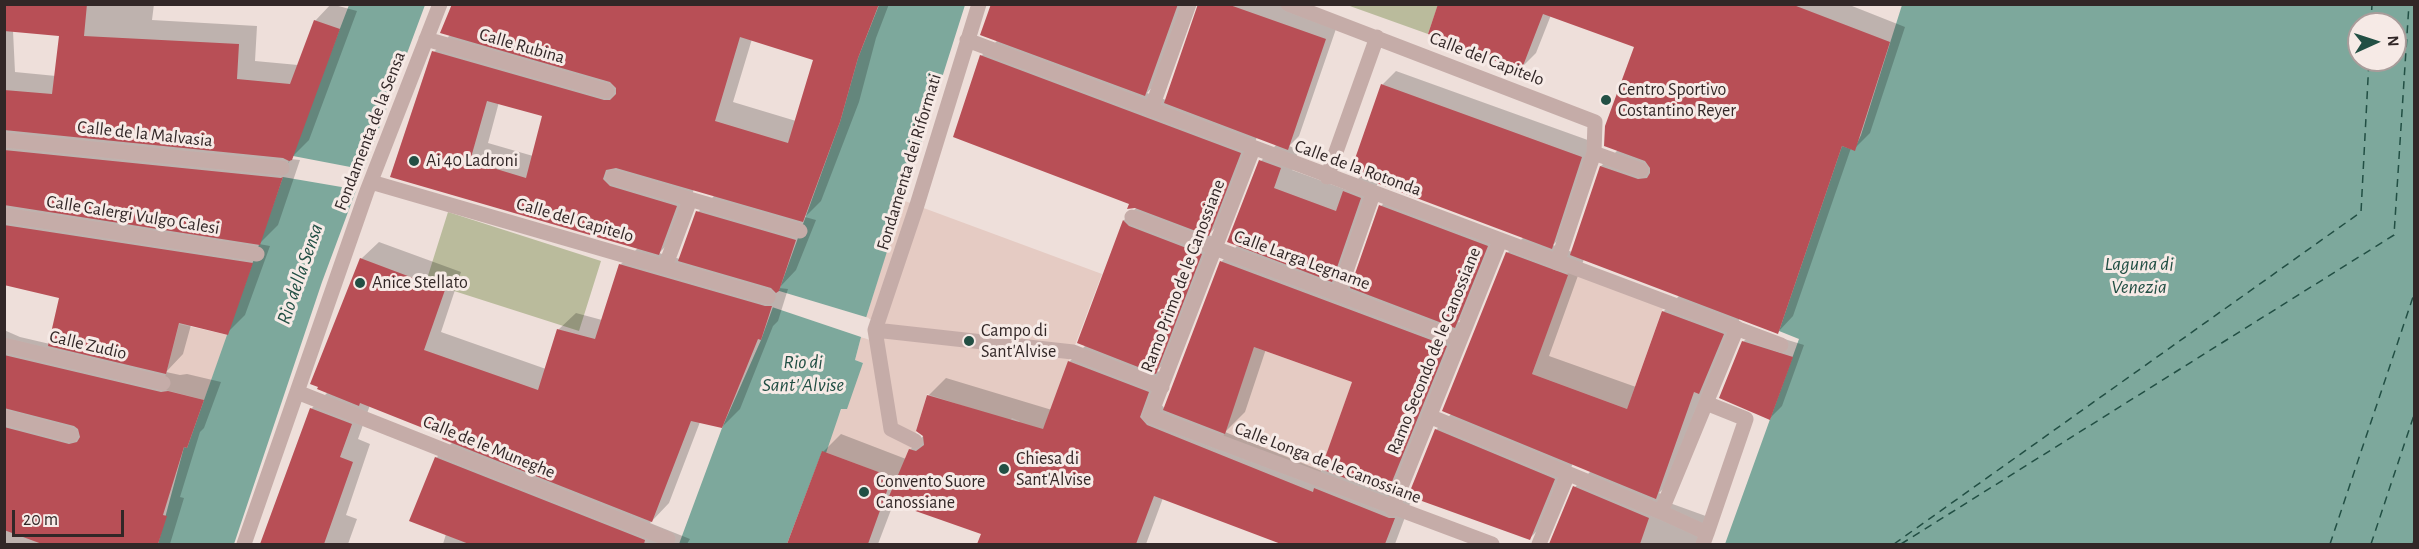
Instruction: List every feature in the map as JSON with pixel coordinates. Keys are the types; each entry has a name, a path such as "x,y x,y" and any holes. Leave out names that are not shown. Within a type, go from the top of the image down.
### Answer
{"street":[{"name":"Fondamenta de la Sensa","path":"244,544 370,183 440,4"},
{"name":"Fondamenta dei Riformati","path":"875,330 917,205 979,4"},
{"path":"1151,110 1189,4"},
{"name":"Calle del Capitelo","path":"1288,4 1595,122 1594,153"},
{"path":"1327,177 1377,37"},
{"name":"Calle Rubina","path":"426,39 607,91"},
{"name":"Calle de la Rotonda","path":"967,40 1327,177 1737,328"},
{"name":"Calle de la Malvasia","path":"4,140 282,168"},
{"name":"Ramo Primo de le Canossiane","path":"1150,416 1253,149"},
{"path":"1557,262 1594,153 1641,170"},
{"path":"613,177 800,231"},
{"name":"Calle del Capitelo","path":"370,183 768,297"},
{"path":"1338,294 1373,194"},
{"path":"665,267 690,200"},
{"name":"Calle Calergi Vulgo Calesi","path":"4,215 257,254"},
{"name":"Calle Larga Legname","path":"1132,217 1460,340"},
{"name":"Ramo Secondo de le Canossiane","path":"1392,509 1500,241"},
{"path":"1661,512 1737,328 1781,345"},
{"path":"915,441 891,429 875,330 1072,352 1162,387"},
{"name":"Calle Zudio","path":"4,345 163,383"},
{"name":"Calle de le Muneghe","path":"297,392 668,538"},
{"path":"1429,416 1661,512 1705,539 1746,419 1706,403"},
{"name":"Calle Longa de le Canossiane","path":"1150,416 1392,509 1492,544"},
{"path":"4,417 71,435"},
{"path":"1539,544 1568,474"}],"green space":[{"path":"1347,5 1438,5 1428,34"},
{"path":"448,212 601,261 579,331 426,282"}],"shaded area":[{"name":"Campo di Sant'Alvise","path":"902,200 1102,274 1042,432 1021,425 1019,421 1012,418 1009,421 927,394 902,481 822,451 863,363 855,360 861,337 870,340 878,321 866,318"},
{"path":"1570,267 1665,302 1627,409 1532,374"},
{"path":"179,324 228,335 204,400 162,389"},
{"path":"1254,347 1352,382 1318,480 1221,443"}],"water":[{"name":"Rio della Sensa","path":"349,5 425,5 322,282 234,544 158,544 184,447 187,448 284,174"},
{"name":"Rio di Sant' Alvise","path":"879,5 965,5 866,318 855,360 863,363 847,409 841,409 825,456 822,452 787,544 679,544 722,428 761,340 840,122 858,58"},
{"name":"Laguna di Venezia","path":"1902,5 2414,5 2414,544 1725,544 1799,339 1779,331 1842,146 1854,150 1861,135"}],"pier":[{"path":"293,156 366,170 359,190 283,177 281,173"},
{"path":"776,290 869,318 864,338 769,306"}],"building":[{"path":"4,4 87,4 84,36 239,44 237,79 290,84 314,20 340,29 292,160 289,161 283,158 4,130 4,90 52,94 59,36 4,31"},
{"path":"452,4 879,4 858,58 840,122 803,222 616,168 606,170 603,179 610,186 677,206 659,255 390,177 432,51 604,100 610,100 616,94 616,88 610,82 440,33","holes":["740,37 813,60 788,143 715,121","487,101 542,116 526,178 470,161"]},
{"path":"991,4 1178,4 1145,96 980,35"},
{"path":"1198,4 1227,4 1326,39 1288,150 1164,103"},
{"path":"1438,4 1791,4 1890,42 1855,151 1842,146 1778,334 1570,255 1600,166 1638,179 1647,178 1650,173 1650,168 1645,161 1604,146 1605,126 1634,47 1543,14 1521,71 1428,34"},
{"path":"980,55 1241,153 1209,236 1135,208 1127,209 1129,204 953,137"},
{"path":"1381,84 1582,157 1552,249 1350,173"},
{"path":"4,150 283,177 260,245 4,205"},
{"path":"1259,160 1281,168 1274,188 1336,211 1343,191 1361,198 1332,282 1227,242"},
{"path":"1379,205 1488,246 1455,328 1350,288"},
{"path":"696,211 796,240 779,291 776,293 771,288 678,261"},
{"path":"1123,220 1129,226 1202,254 1156,374 1077,343"},
{"path":"4,225 253,263 228,335 179,323 166,374 48,346 59,298 4,285"},
{"path":"1506,252 1568,275 1532,374 1627,409 1662,311 1724,334 1699,394 1694,392 1656,499 1442,411"},
{"path":"360,258 445,290 424,350 538,390 557,329 595,339 619,264 765,306 772,306 761,340 758,339 722,428 691,421 652,522 442,439 443,436 360,403 359,406 310,384"},
{"path":"1220,261 1447,346 1387,494 1321,469 1352,382 1254,347 1225,434 1163,410"},
{"path":"1742,341 1793,357 1770,420 1719,398"},
{"path":"4,355 204,400 187,448 184,447 163,515 167,516 158,544 42,544 4,530 4,427 69,444 77,442 80,437 78,429 74,426 4,408"},
{"path":"1068,361 1149,392 1140,417 1147,425 1313,492 1314,488 1389,518 1395,518 1385,544 1281,544 1154,496 1136,544 977,544 981,534 887,501 909,449 916,451 924,445 923,436 916,431 927,395 1043,429"},
{"path":"310,408 352,424 340,457 353,462 324,544 260,544"},
{"path":"1435,429 1555,479 1530,540 1408,496"},
{"name":"Convento Suore Canossiane","path":"822,451 892,477 868,544 787,544"},
{"path":"435,457 645,540 644,544 469,544 409,521"},
{"path":"1573,486 1649,518 1640,544 1549,544"}],"ferry route":[{"path":"2372,4 2372,12"},
{"path":"1901,544 2394,235 2409,4"},
{"path":"1894,544 2361,212 2368,72"},
{"path":"2330,544 2414,294"},
{"path":"2371,544 2414,415"},
{"path":"2413,544 2414,540"}],"place":[{"name":"Centro Sportivo Costantino Reyer","path":"1606,100"},
{"name":"Ai 40 Ladroni","path":"414,161"},
{"name":"Anice Stellato","path":"360,283"},
{"name":"Campo di Sant'Alvise","path":"969,341"},
{"name":"Chiesa di Sant'Alvise","path":"1004,469"},
{"name":"Convento Suore Canossiane","path":"864,492"}]}
